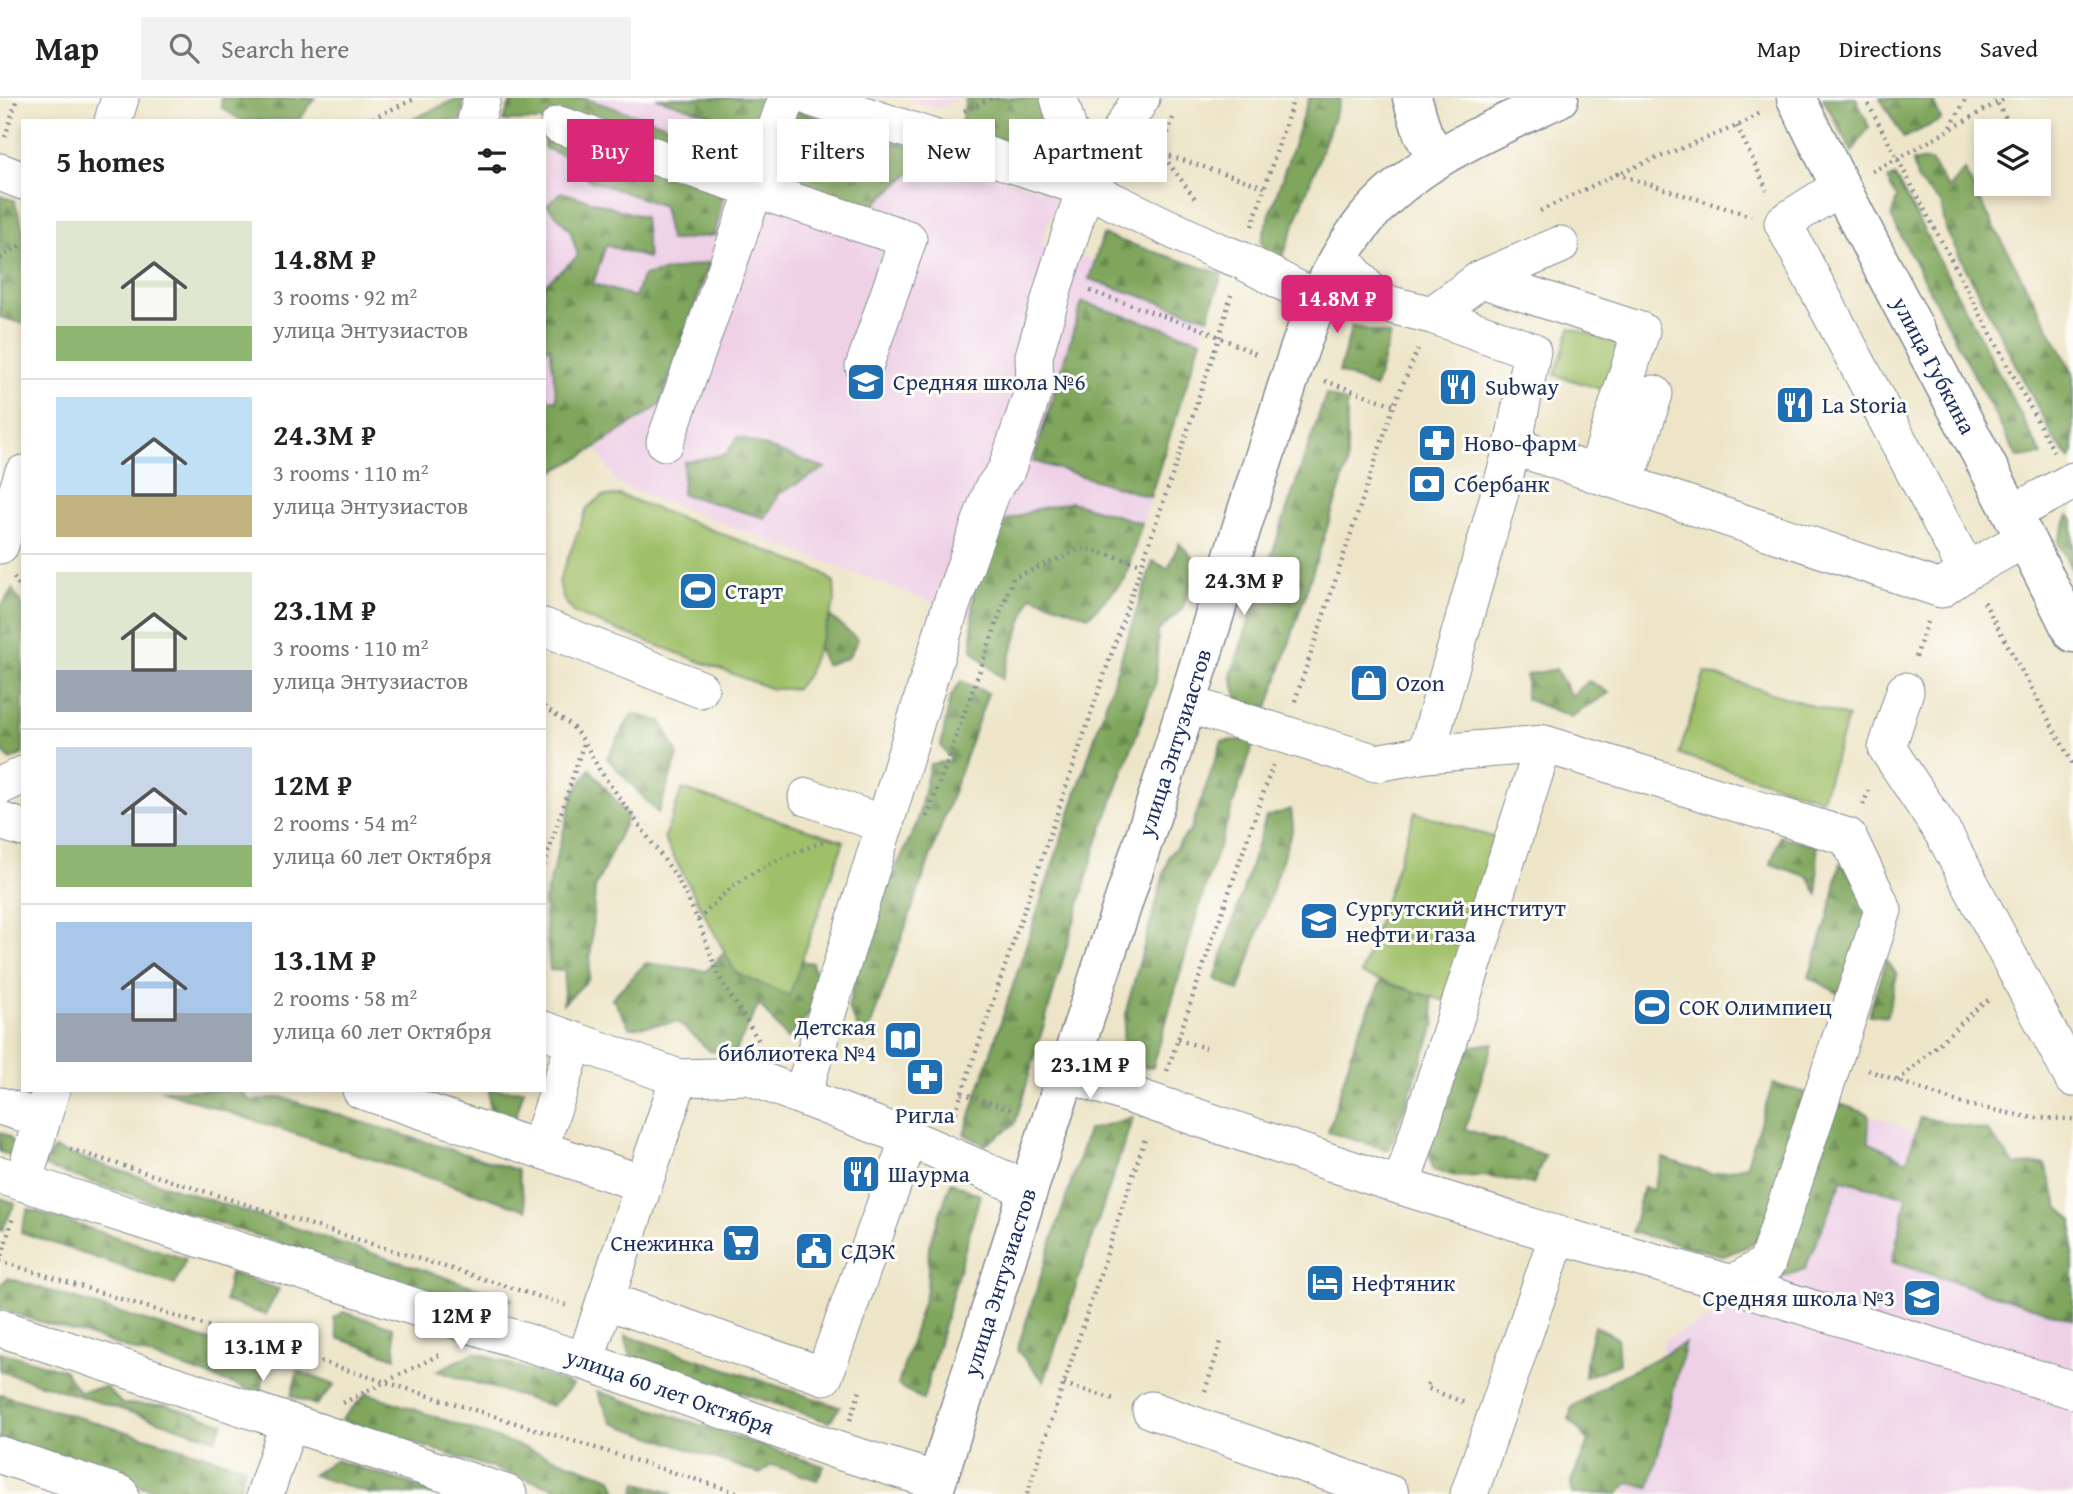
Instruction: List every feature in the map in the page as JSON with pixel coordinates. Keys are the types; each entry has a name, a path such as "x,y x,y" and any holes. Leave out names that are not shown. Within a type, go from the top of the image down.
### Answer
{"main road":[{"path":"1412,98 1423,134 1437,158"},
{"name":"улица Энтузиастов","path":"935,1487 1187,704 1245,512 1318,300 1340,257 1367,219 1401,184 1437,158 1559,98"},
{"name":"улица Губкина","path":"1796,98 2073,632"}],"street":[{"path":"114,119 121,98"},
{"path":"477,119 482,98"},
{"path":"665,442 787,98"},
{"path":"812,98 1085,188 1241,260 1318,300"},
{"path":"1059,98 1085,188"},
{"path":"802,1096 950,609 992,490 1006,471 1035,386 1034,356 1085,188 1141,98"},
{"path":"559,124 908,240 864,367"},
{"path":"1,159 21,179"},
{"path":"1840,187 1783,223 1954,580"},
{"path":"1432,315 1481,279 1560,245"},
{"path":"1340,257 1379,302 1432,315 1532,351 1513,446 1426,754"},
{"path":"1481,279 1641,331 1611,478"},
{"path":"1611,478 1654,394"},
{"path":"1513,446 1611,478 1954,580"},
{"path":"0,545 21,480"},
{"path":"1954,580 2072,482"},
{"path":"546,628 699,689"},
{"path":"1905,691 1887,748 1945,836 2073,1078"},
{"path":"1187,704 1376,763 1426,754 1544,744 1848,838 1883,911 1767,1263 1733,1284"},
{"path":"1401,1186 1544,744"},
{"path":"0,786 21,776"},
{"path":"807,797 881,837"},
{"path":"0,821 21,827"},
{"path":"539,1149 559,1036 679,1078 749,1076 909,1138 1029,1190"},
{"path":"1068,1074 1401,1186 1558,1235 1733,1284 2073,1390"},
{"path":"585,1361 679,1078"},
{"path":"368,1092 644,1184"},
{"path":"0,1106 43,1116 11,1179"},
{"path":"603,1308 824,1376 909,1138"},
{"name":"улица 60 лет Октября","path":"11,1179 585,1361 935,1487"},
{"path":"1469,1494 1558,1235"},
{"path":"0,1328 508,1494"},
{"path":"1134,1405 1390,1494"},
{"path":"265,1494 303,1427"},
{"path":"0,1455 120,1494"}],"path":[{"path":"1,159 17,98"},
{"path":"370,119 417,98"},
{"path":"942,1152 1219,338 1241,260 1294,98"},
{"path":"1865,98 2072,482"},
{"path":"1950,127 1966,98"},
{"path":"1840,187 1897,160 1996,100 2006,98"},
{"path":"1996,100 2006,119"},
{"path":"1167,135 1176,109"},
{"path":"1737,126 1783,223"},
{"path":"1167,155 1265,187"},
{"path":"1167,161 1201,207"},
{"path":"1617,174 1744,215 1783,223"},
{"path":"0,258 21,245"},
{"path":"1056,279 1204,330 1292,370 1394,405"},
{"path":"923,828 1013,578 1084,548 1142,564"},
{"path":"1905,691 1928,618 1954,580 2073,764"},
{"path":"546,708 570,724 584,741 600,771 676,876 698,920 719,977 760,1043"},
{"path":"546,860 584,741"},
{"path":"1848,838 1887,748"},
{"path":"698,920 737,883 774,860 835,838 881,837"},
{"path":"1898,1081 1982,1004 2022,982"},
{"path":"1178,1040 1206,1048"},
{"path":"1834,1058 1963,1104 2033,1118 2073,1119"},
{"path":"43,1116 546,1299 603,1308"},
{"path":"11,1179 0,1262 742,1494"},
{"path":"303,1427 334,1407 546,1299"},
{"path":"1194,1426 1222,1339"},
{"path":"1428,1383 1427,1388 1443,1394"},
{"path":"1064,1384 1134,1405"},
{"path":"839,1451 861,1388"}],"shaded area":[{"name":"Средняя школа №6","path":"518,98 756,98 821,119 777,119 777,182 889,182 889,141 903,145 903,182 995,182 995,175 1009,180 1009,182 1057,195 1042,244 1094,260 1103,235 1222,274 1135,547 1015,514 984,622 616,483 592,439 546,426 546,119 504,119 510,104"},
{"path":"907,98 960,98 940,108"},
{"name":"Средняя школа №3","path":"1837,1103 1896,1124 2031,1199 2073,1265 2073,1494 1625,1494 1665,1339 1745,1301 1778,1279"}],"green space":[{"path":"221,98 315,98 300,119 239,119 222,108"},
{"path":"458,98 464,98 461,119 413,119"},
{"path":"518,98 583,98 649,119 567,119 567,156 546,149 546,119 504,119 510,104"},
{"path":"656,98 756,98 767,102 755,119 724,119"},
{"path":"966,98 1045,98 1047,108 1038,119 1009,119 1009,151 995,145 995,119 962,119"},
{"path":"1309,98 1341,98 1283,256 1270,261 1261,241"},
{"path":"1823,98 1856,98 1869,127 1852,152"},
{"path":"1880,98 1932,98 1941,120 1904,138"},
{"path":"794,110 822,119 792,119"},
{"path":"654,121 668,126 668,182 709,182 723,196 715,235 670,241 663,206 595,182 654,182"},
{"path":"889,140 903,145 903,180 872,207 786,182 889,182"},
{"path":"1913,161 1931,161 1948,189 1964,170 1974,189 1974,196 1978,196 2073,373 2073,451 2070,459 2055,441 1946,230 1941,203 1918,182"},
{"path":"1895,176 2042,455 2017,457 1891,217 1897,198 1887,180"},
{"path":"561,192 644,217 648,258 606,245 593,284 635,297 642,276 710,262 660,405 583,456 546,475 546,398 557,401 550,347 546,349 546,283 578,256 570,230 547,205"},
{"path":"0,196 14,200 21,222 21,323 0,317"},
{"path":"1103,235 1222,274 1208,318 1089,279"},
{"path":"1082,302 1201,340 1150,497 1033,461"},
{"path":"1352,326 1390,335 1375,388 1339,372"},
{"path":"1570,328 1625,345 1610,392 1555,375"},
{"path":"1326,394 1347,403 1347,467 1268,708 1238,701 1231,675"},
{"path":"738,437 825,468 779,494 765,518 682,494 684,462 726,454"},
{"name":"Старт","path":"620,495 822,572 834,583 835,602 807,675 796,689 772,689 575,614 563,599 559,581 587,508 602,496"},
{"path":"1071,502 1142,523 1125,579 1089,616 1031,596 1002,679 972,650 973,582 994,525 1037,509"},
{"path":"2069,515 2073,520 2073,572 2058,542"},
{"path":"1179,543 1199,564 1182,609 1158,631 1156,681 1097,843 1015,1124 985,1145 964,1134 1153,561 1168,569"},
{"path":"12,589 21,604 21,755 10,760 0,748 0,609"},
{"path":"830,616 858,640 848,658 825,665 818,648"},
{"path":"1556,669 1571,696 1589,681 1609,693 1571,717 1526,699 1526,675"},
{"path":"1705,672 1848,717 1822,799 1679,754"},
{"path":"961,681 988,693 865,1042 848,1008 871,921 917,823 930,764 952,761 941,746 950,698"},
{"path":"632,714 661,721 678,755 658,813 607,758"},
{"path":"1255,739 1203,894 1153,1067 1119,1067 1127,1007 1169,856 1191,829 1222,741"},
{"path":"590,769 628,816 595,888 589,979 563,1004 565,971 550,970 546,895 574,793"},
{"path":"682,789 844,841 789,996 736,973 664,839"},
{"path":"1291,809 1293,827 1239,991 1215,979 1266,817"},
{"path":"1415,812 1498,839 1444,1001 1361,974"},
{"path":"1780,836 1817,846 1818,896 1809,877 1771,864"},
{"path":"1840,863 1861,886 1866,921 1840,994 1809,977 1828,918"},
{"path":"727,950 812,963 822,1000 787,1039 759,1004 734,1054 710,1051 678,1022 630,1028 612,998 646,963 706,971"},
{"path":"1886,959 1897,975 1887,1017 1869,1015"},
{"path":"1381,981 1431,997 1435,1024 1389,1150 1328,1132 1356,1038"},
{"path":"1493,1043 1465,1129 1545,1155 1533,1184 1484,1176 1459,1177 1433,1170 1426,1134 1455,1049"},
{"path":"1773,1084 1807,1093 1760,1241 1724,1256 1632,1232 1643,1187 1653,1190 1663,1158 1712,1174 1746,1166"},
{"path":"167,1092 241,1092 251,1101 281,1097 517,1170 527,1210"},
{"path":"489,1092 523,1092 513,1125 489,1107"},
{"path":"1837,1103 1869,1114 1868,1142 1907,1161 1920,1117 1988,1131 2015,1165 2045,1164 2059,1208 2073,1220 2073,1320 1892,1262 1907,1197 1842,1180 1805,1269 1778,1279"},
{"path":"1133,1117 1044,1381 1017,1350 1088,1130"},
{"path":"0,1132 9,1136 23,1159 0,1152"},
{"path":"54,1149 512,1299 493,1312 42,1166"},
{"path":"951,1182 980,1195 923,1400 898,1385 927,1289 929,1246"},
{"path":"0,1198 15,1203 2,1231 0,1230"},
{"path":"28,1209 186,1259 175,1285 21,1232"},
{"path":"230,1273 279,1289 265,1315 225,1301"},
{"path":"8,1278 264,1358 262,1394 100,1339 0,1310 0,1285"},
{"path":"343,1312 393,1327 396,1358 338,1338 334,1318"},
{"path":"1594,1326 1617,1338 1619,1364 1585,1377 1587,1355"},
{"path":"625,1335 840,1407 829,1422 630,1355"},
{"path":"1685,1343 1650,1487 1628,1483 1618,1494 1572,1494 1571,1481 1589,1441 1569,1419 1572,1407 1616,1379"},
{"path":"0,1352 64,1370 79,1391 106,1387 122,1404 166,1405 223,1423 215,1439 0,1371"},
{"path":"475,1352 573,1385 552,1406 437,1371"},
{"path":"298,1371 335,1385 316,1405 291,1396"},
{"path":"597,1391 824,1466 817,1480 772,1465 760,1474 612,1423"},
{"path":"367,1393 612,1478 618,1494 574,1494 341,1420"},
{"path":"0,1394 245,1467 239,1490 231,1494 167,1494 0,1443"},
{"path":"335,1460 442,1494 371,1494 312,1475"},
{"path":"637,1482 673,1494 634,1494"}],"place":[{"name":"Средняя школа №6","path":"866,382"},
{"name":"Subway","path":"1458,387"},
{"name":"La Storia","path":"1795,405"},
{"name":"Ново-фарм","path":"1437,443"},
{"name":"Сбербанк","path":"1427,484"},
{"name":"Старт","path":"698,591"},
{"name":"Ozon","path":"1369,683"},
{"name":"Сургутский институт нефти и газа","path":"1319,921"},
{"name":"СОК Олимпиец","path":"1652,1007"},
{"name":"Детская библиотека №4","path":"903,1040"},
{"name":"Ригла","path":"925,1077"},
{"name":"Шаурма","path":"861,1174"},
{"name":"Снежинка","path":"741,1243"},
{"name":"СДЭК","path":"814,1251"},
{"name":"Нефтяник","path":"1325,1283"},
{"name":"Средняя школа №3","path":"1922,1298"}]}
